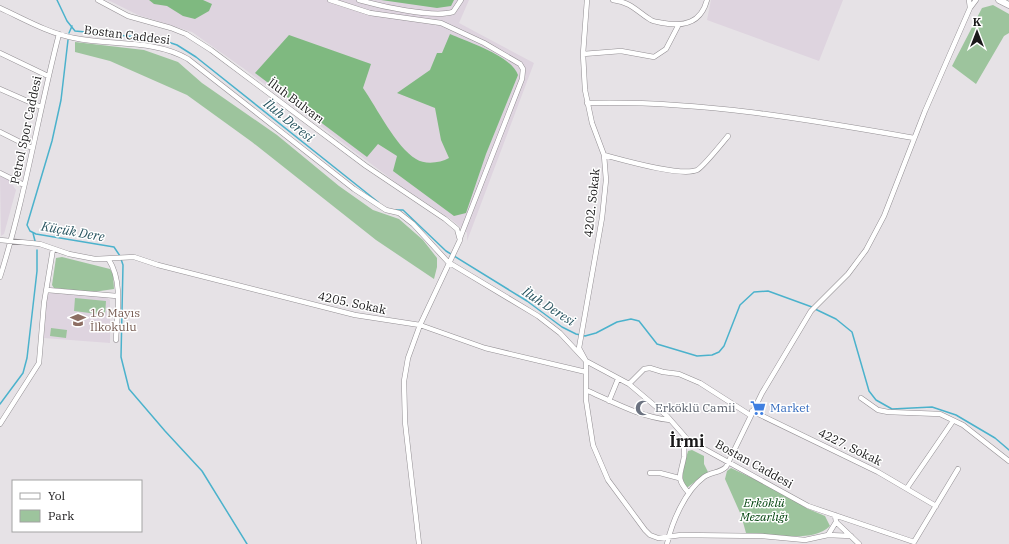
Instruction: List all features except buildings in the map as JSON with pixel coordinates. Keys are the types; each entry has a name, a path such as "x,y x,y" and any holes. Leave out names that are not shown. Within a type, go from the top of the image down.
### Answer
{"main road":[{"path":"999,0 1009,5"}],"street":[{"name":"İluh Bulvarı","path":"98,0 128,16 171,28 186,34 211,50 366,166 454,225 460,234 460,240"},
{"path":"330,0 370,13 441,23 505,54 522,66 522,79 460,240 420,325 408,358 404,393 405,422 419,544"},
{"path":"359,0 394,8 441,13 453,12 461,0"},
{"name":"4202. Sokak","path":"587,0 583,54 587,103 592,123 604,155 606,180 602,218 579,348 586,361 586,390 593,445 608,480 616,494 650,535 658,538 681,535 762,536 805,540 828,534 851,536"},
{"path":"612,0 632,6 652,21 678,26 689,23 699,16 707,0"},
{"path":"969,0 970,8"},
{"path":"667,544 688,492 704,477 722,470 729,461 751,413 810,311 848,274 866,250 884,216 914,138 970,8 976,0"},
{"name":"Bostan Caddesi","path":"0,8 59,34 103,43 162,47 174,50 188,59 354,189 386,210 399,213 413,224 449,261 538,316 560,333 586,361 629,384 658,408 685,438 808,506 914,542 936,506"},
{"path":"583,54 621,51 654,57 666,49 678,26"},
{"name":"Petrol Spor Caddesi","path":"0,277 11,242 48,76 59,34"},
{"path":"0,53 48,76"},
{"path":"0,89 41,108"},
{"path":"587,103 617,102 684,106 787,116 914,138"},
{"path":"0,132 32,148"},
{"path":"604,155 637,163 690,172 699,169 728,136"},
{"path":"0,173 24,185"},
{"name":"4205. Sokak","path":"0,240 40,244 52,249 95,259 134,257 158,265 337,311 420,325 486,348 586,372"},
{"path":"0,424 39,363 52,249"},
{"path":"111,259 115,270 117,296 116,340"},
{"path":"47,290 117,296"},
{"name":"4227. Sokak","path":"629,384 644,369 650,368 663,372 679,374 700,383 751,413 907,488 936,506"},
{"path":"609,401 618,379"},
{"path":"586,390 609,401 655,419 670,420"},
{"path":"861,398 878,410 892,413 940,414 963,425 1009,461"},
{"path":"907,488 953,421"},
{"path":"685,438 683,445 684,456 679,478 681,484 688,492"},
{"path":"936,506 958,469"},
{"path":"650,473 660,473 679,478"},
{"path":"835,515 836,522 859,544"},
{"path":"828,534 836,522"}],"shaded area":[{"path":"108,0 469,0 459,23 534,63 467,241 467,233 452,220 398,184 243,68 192,32 138,15"},
{"path":"711,0 843,0 819,61 707,20"},
{"path":"0,176 9,180 16,190 4,234 1,236"},
{"name":"16 Mayıs İlkokulu","path":"50,293 107,297 110,300 110,343 44,338 47,295"}],"green space":[{"path":"149,0 203,0 212,4 209,11 195,19 183,16 167,6 154,4"},
{"path":"381,0 454,0 451,6 437,8"},
{"path":"993,5 1009,14 1009,33 1004,36 976,84 952,66 982,8"},
{"path":"450,34 478,45 499,56 514,68 518,75 486,154 466,213 454,216 393,171 397,156 378,144 367,157 255,73 289,35 371,64 363,88 394,137 401,146 416,159 428,163 437,162 449,158 441,140 435,108 397,93 430,70 437,53 442,53"},
{"path":"75,42 144,50 178,62 202,83 277,135 339,186 373,210 399,219 423,240 437,258 437,267 434,279 376,240 252,142 187,95 110,61 75,52"},
{"path":"62,257 110,269 113,274 114,289 93,292 54,288 52,285 56,258"},
{"path":"75,298 106,301 105,315 74,311"},
{"path":"51,328 67,330 66,338 50,336"},
{"path":"692,450 704,456 704,464 708,472 688,487 685,487 683,479 684,469 688,451"},
{"name":"Erköklü Mezarlığı","path":"731,468 779,491 806,508 825,516 830,526 813,535 802,536 746,533 741,515 725,479 727,471"}],"waterway":[{"name":"İluh Deresi","path":"57,0 67,21 75,31 159,39 177,45 196,57 378,202"},
{"name":"İluh Deresi","path":"69,33 72,26"},
{"name":"Küçük Dere","path":"68,40 61,100 52,141 27,225 30,231 36,234 114,247 120,256"},
{"name":"İluh Deresi","path":"396,210 403,210 446,251 527,301 562,327 576,334 585,336 596,333 617,322 631,319 639,321 657,344 697,356 712,355 719,352 724,346 740,305 754,292 768,291 812,307"},
{"name":"Küçük Dere","path":"33,233 35,241"},
{"path":"0,404 23,373 27,358 37,271 37,250"},
{"name":"Küçük Dere","path":"121,259 123,265 121,357 129,389 202,471 247,544"},
{"name":"İluh Deresi","path":"815,309 836,319 852,332 869,391 876,400 892,409 932,407 956,415 995,438 1009,450"}],"place":[{"name":"16 Mayıs İlkokulu","path":"78,320"},
{"name":"Erköklü Camii","path":"643,408"},
{"name":"Market","path":"758,408"}],"district":[{"name":"İrmi","path":"687,441"}]}
